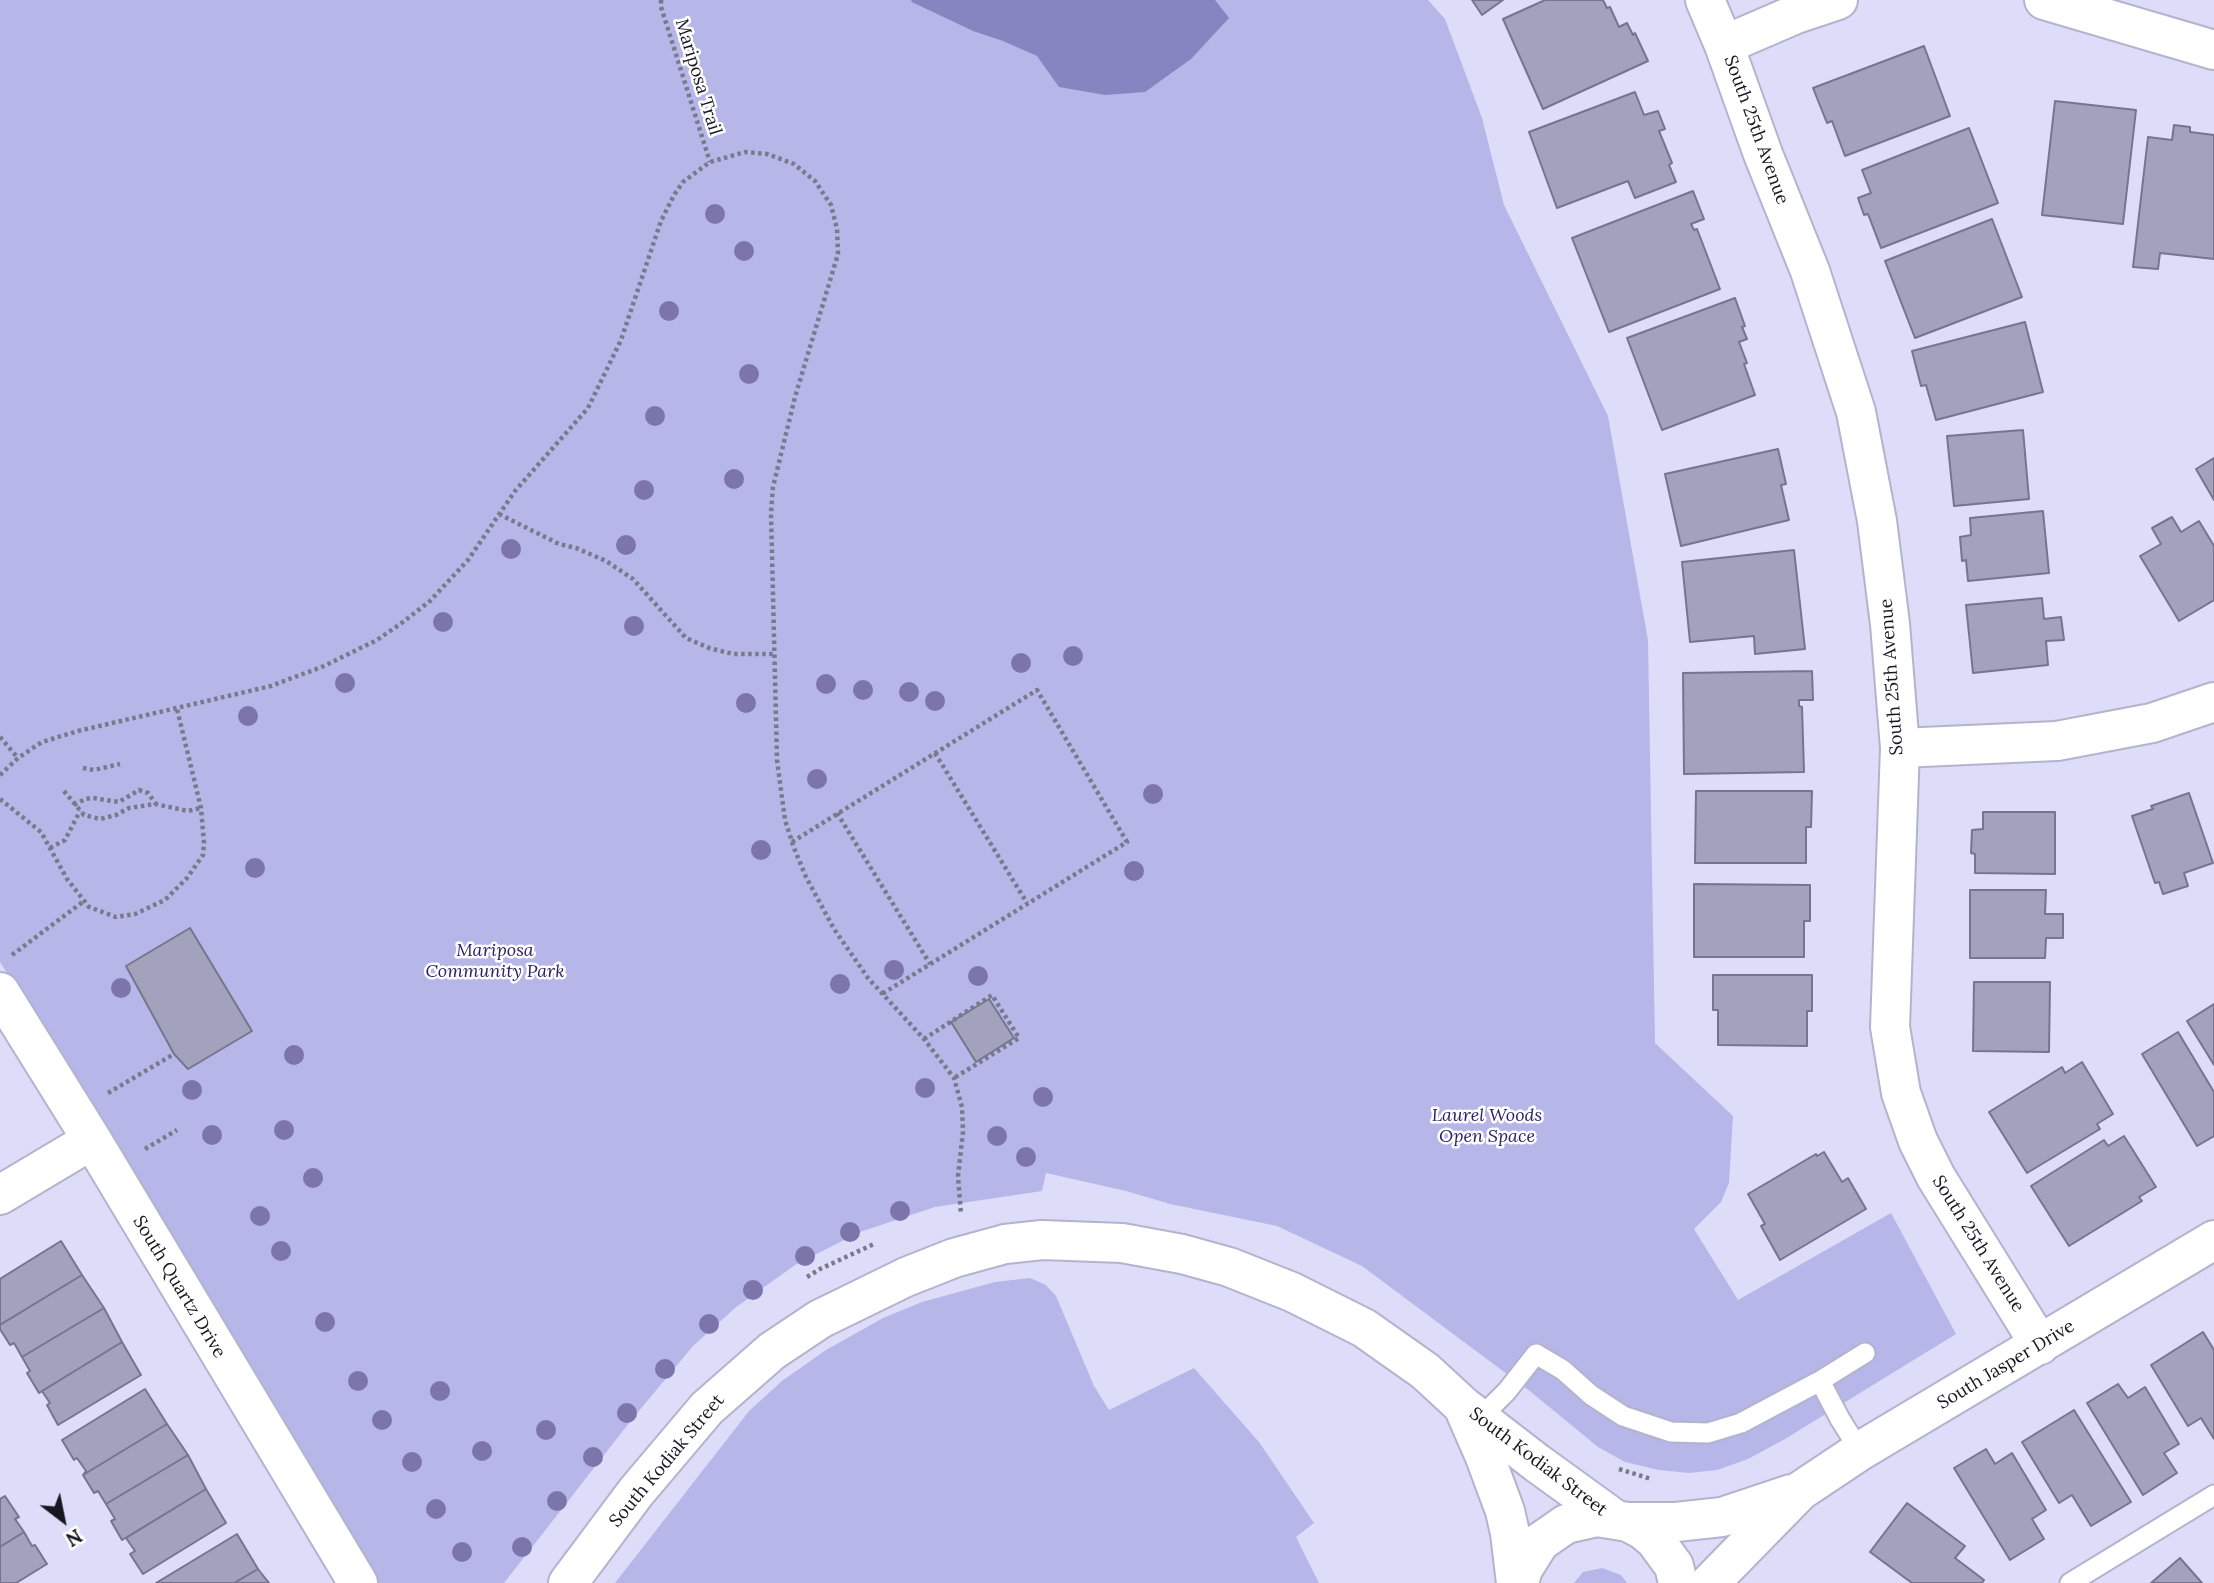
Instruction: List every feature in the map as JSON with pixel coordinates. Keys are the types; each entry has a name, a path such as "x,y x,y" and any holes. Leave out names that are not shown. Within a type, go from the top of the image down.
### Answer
{"street":[{"name":"South 25th Avenue","path":"1705,0 1810,271 1856,412 1877,521 1890,624 1900,748 1890,1027 1901,1093 1917,1141 1936,1177 2040,1345"},
{"path":"1724,45 1796,14 1839,0"},
{"path":"2044,0 2214,50"},
{"path":"1900,748 2057,741 2152,723 2214,702"},
{"name":"South Quartz Drive","path":"5,974 92,1140 358,1583"},
{"path":"0,1195 92,1140"},
{"name":"South Kodiak Street","path":"568,1583 636,1492 707,1408 772,1351 820,1319 859,1298 954,1258 1005,1244 1042,1240 1122,1243 1229,1267 1292,1292 1364,1328 1425,1371 1471,1413 1621,1520 1643,1530 1665,1551 1674,1566 1678,1583"},
{"name":"South Jasper Drive","path":"1710,1583 1800,1491 1860,1451 2214,1240"},
{"name":"South Kodiak Street","path":"1471,1413 1505,1511 1518,1583"},
{"name":"South Jasper Drive","path":"1518,1583 1530,1554 1540,1542 1566,1524 1581,1519 1597,1517 1675,1522 1722,1517 1800,1491"}],"lane":[{"path":"1471,1413 1507,1391 1536,1354 1563,1370 1591,1395 1623,1416 1671,1432 1708,1433 1741,1423 1866,1353"},
{"path":"1820,1381 1860,1451"},
{"path":"2070,1583 2214,1495"}],"path":[{"name":"Mariposa Trail","path":"660,0 710,162"},
{"path":"0,775 18,758 42,742 78,731 271,686 324,666 377,640 403,622 450,581 468,560 515,491 588,408 621,340 648,255 682,182 710,162 745,152 767,154 794,164 815,181 831,205 837,229 838,254 795,397 773,486 771,513 777,760 785,820 806,877 834,929 881,994 924,1039 954,1078 962,1107 963,1132 958,1176 961,1214"},
{"path":"499,514 559,544 606,561 633,579 686,638 733,654 775,654"},
{"path":"792,842 1037,690 1126,842 881,994"},
{"path":"0,799 41,832 67,879 89,907 116,917 135,914 165,900 187,878 204,855 205,832 201,808 177,709"},
{"path":"0,737 18,758"},
{"path":"935,753 1027,903"},
{"path":"83,768 94,770 120,764"},
{"path":"74,805 93,797 119,803 139,790 148,793 156,804"},
{"path":"64,791 84,815 100,819 129,808 156,804 188,811 201,808"},
{"path":"51,848 65,839 80,811"},
{"path":"837,813 930,964"},
{"path":"5,974 84,901"},
{"path":"924,1039 992,995 1019,1038 954,1078"},
{"path":"98,1098 174,1054"},
{"path":"138,1154 177,1130"},
{"path":"951,1217 972,1211"},
{"path":"799,1282 820,1269 886,1239"}],"green space":[{"path":"0,0 1428,0 1445,19 1482,118 1504,205 1608,416 1648,640 1655,1043 1733,1116 1729,1183 1721,1202 1694,1229 1738,1300 1891,1213 1956,1334 1748,1459 1717,1470 1689,1473 1659,1470 1625,1462 1598,1447 1531,1392 1362,1266 1277,1226 1170,1204 1046,1173 1042,1191 935,1207 860,1232 795,1265 735,1308 693,1346 504,1583 379,1583 83,1092 0,962"},
{"path":"1030,1278 1046,1285 1056,1296 1094,1386 1109,1410 1194,1368 1259,1442 1314,1523 1296,1537 1319,1583 615,1583 749,1411 782,1381 826,1350 883,1318 922,1302 995,1282"},
{"path":"1602,1568 1621,1575 1627,1583 1574,1583 1583,1572"}],"shaded area":[{"path":"911,0 1215,0 1229,18 1191,59 1145,92 1105,95 1059,87 1037,56 973,31"}],"building":[{"path":"1472,0 1503,0 1482,15"},
{"path":"1545,0 1603,0 1607,8 1610,7 1619,27 1627,23 1633,35 1635,33 1648,61 1543,109 1503,19"},
{"path":"1924,46 1950,116 1845,156 1832,121 1827,123 1813,88"},
{"path":"1635,92 1644,115 1658,111 1665,129 1659,131 1672,163 1669,165 1676,182 1635,198 1628,181 1557,208 1529,132"},
{"path":"2055,101 2136,110 2123,224 2042,215"},
{"path":"2174,125 2190,127 2190,132 2214,135 2214,259 2160,253 2158,269 2133,267 2148,137 2172,140"},
{"path":"1969,128 1998,203 1881,248 1868,214 1864,215 1858,198 1871,193 1862,170"},
{"path":"1693,191 1704,219 1691,224 1694,230 1697,229 1720,289 1609,332 1572,238"},
{"path":"1992,219 2022,297 1915,338 1885,261"},
{"path":"1735,298 1747,339 1739,342 1755,395 1662,430 1627,338"},
{"path":"2025,322 2043,392 1936,420 1926,385 1921,386 1912,351"},
{"path":"2023,430 2029,499 1954,506 1947,436"},
{"path":"1778,449 1786,484 1781,485 1789,520 1681,546 1665,474"},
{"path":"2214,458 2214,500 2196,469"},
{"path":"2043,511 2049,573 1968,581 1966,560 1962,561 1960,537 1971,535 1970,518"},
{"path":"2172,517 2181,532 2199,521 2214,546 2214,600 2179,621 2140,556 2161,544 2152,528"},
{"path":"1794,550 1805,649 1755,654 1754,636 1690,642 1682,562"},
{"path":"2042,598 2044,619 2061,617 2064,640 2046,641 2048,665 1973,673 1966,605"},
{"path":"1812,671 1813,700 1799,700 1799,706 1802,707 1804,772 1684,774 1683,673"},
{"path":"1696,791 1812,791 1811,827 1806,827 1806,863 1695,863"},
{"path":"2189,793 2213,863 2184,873 2188,886 2163,894 2159,882 2155,883 2132,816 2153,809 2151,806"},
{"path":"1983,812 2055,812 2055,874 1975,873 1975,854 1971,853 1972,830 1983,829"},
{"path":"1694,884 1810,885 1810,921 1804,921 1804,957 1694,957"},
{"path":"1970,890 2046,890 2045,914 2063,914 2063,938 2046,938 2045,958 1970,958"},
{"path":"190,928 252,1031 188,1069 174,1054 126,966"},
{"path":"1713,975 1812,975 1812,1011 1807,1011 1807,1046 1718,1045 1718,1010 1713,1010"},
{"path":"1974,982 2050,982 2049,1052 1973,1051"},
{"path":"989,999 1014,1038 976,1062 951,1022"},
{"path":"2214,1004 2214,1065 2187,1021"},
{"path":"2178,1032 2214,1092 2214,1136 2197,1146 2142,1054"},
{"path":"2082,1062 2113,1114 2097,1124 2100,1129 2027,1173 1989,1112 2062,1067 2065,1073"},
{"path":"2124,1136 2156,1187 2139,1197 2142,1201 2069,1246 2031,1186 2104,1140 2108,1146"},
{"path":"1824,1152 1842,1182 1848,1178 1866,1209 1780,1260 1761,1226 1765,1224 1748,1194 1816,1154 1817,1156"},
{"path":"61,1241 82,1275 0,1325 0,1279"},
{"path":"82,1275 104,1308 22,1357 14,1343 10,1345 0,1325"},
{"path":"104,1308 122,1342 39,1393 27,1373 30,1371 22,1357"},
{"path":"2203,1332 2214,1350 2214,1439 2201,1418 2188,1426 2151,1365"},
{"path":"122,1342 141,1375 58,1425 47,1405 50,1403 42,1391"},
{"path":"2118,1384 2128,1398 2145,1387 2179,1444 2164,1453 2177,1473 2143,1495 2087,1403"},
{"path":"145,1389 167,1424 83,1475 86,1471 77,1458 74,1460 62,1440"},
{"path":"2074,1410 2131,1502 2091,1526 2072,1495 2059,1503 2022,1442"},
{"path":"167,1424 188,1455 106,1504 98,1491 94,1493 83,1475"},
{"path":"1986,1449 1995,1464 2012,1453 2046,1510 2032,1519 2044,1539 2010,1560 1954,1468"},
{"path":"188,1455 206,1489 122,1540 111,1521 115,1519 106,1504"},
{"path":"206,1489 226,1523 143,1574 130,1554 135,1551 126,1538"},
{"path":"5,1496 19,1517 15,1519 24,1532 0,1547 0,1499"},
{"path":"1907,1503 1965,1546 1955,1558 1984,1580 1982,1583 1912,1583 1870,1552"},
{"path":"24,1532 47,1564 16,1583 0,1583 0,1547"},
{"path":"237,1534 258,1569 234,1583 156,1583"},
{"path":"2180,1558 2202,1583 2151,1583"},
{"path":"258,1569 269,1583 234,1583"}],"park label":[{"name":"Mariposa Community Park","path":"495,961"},
{"name":"Laurel Woods Open Space","path":"1487,1126"}]}
